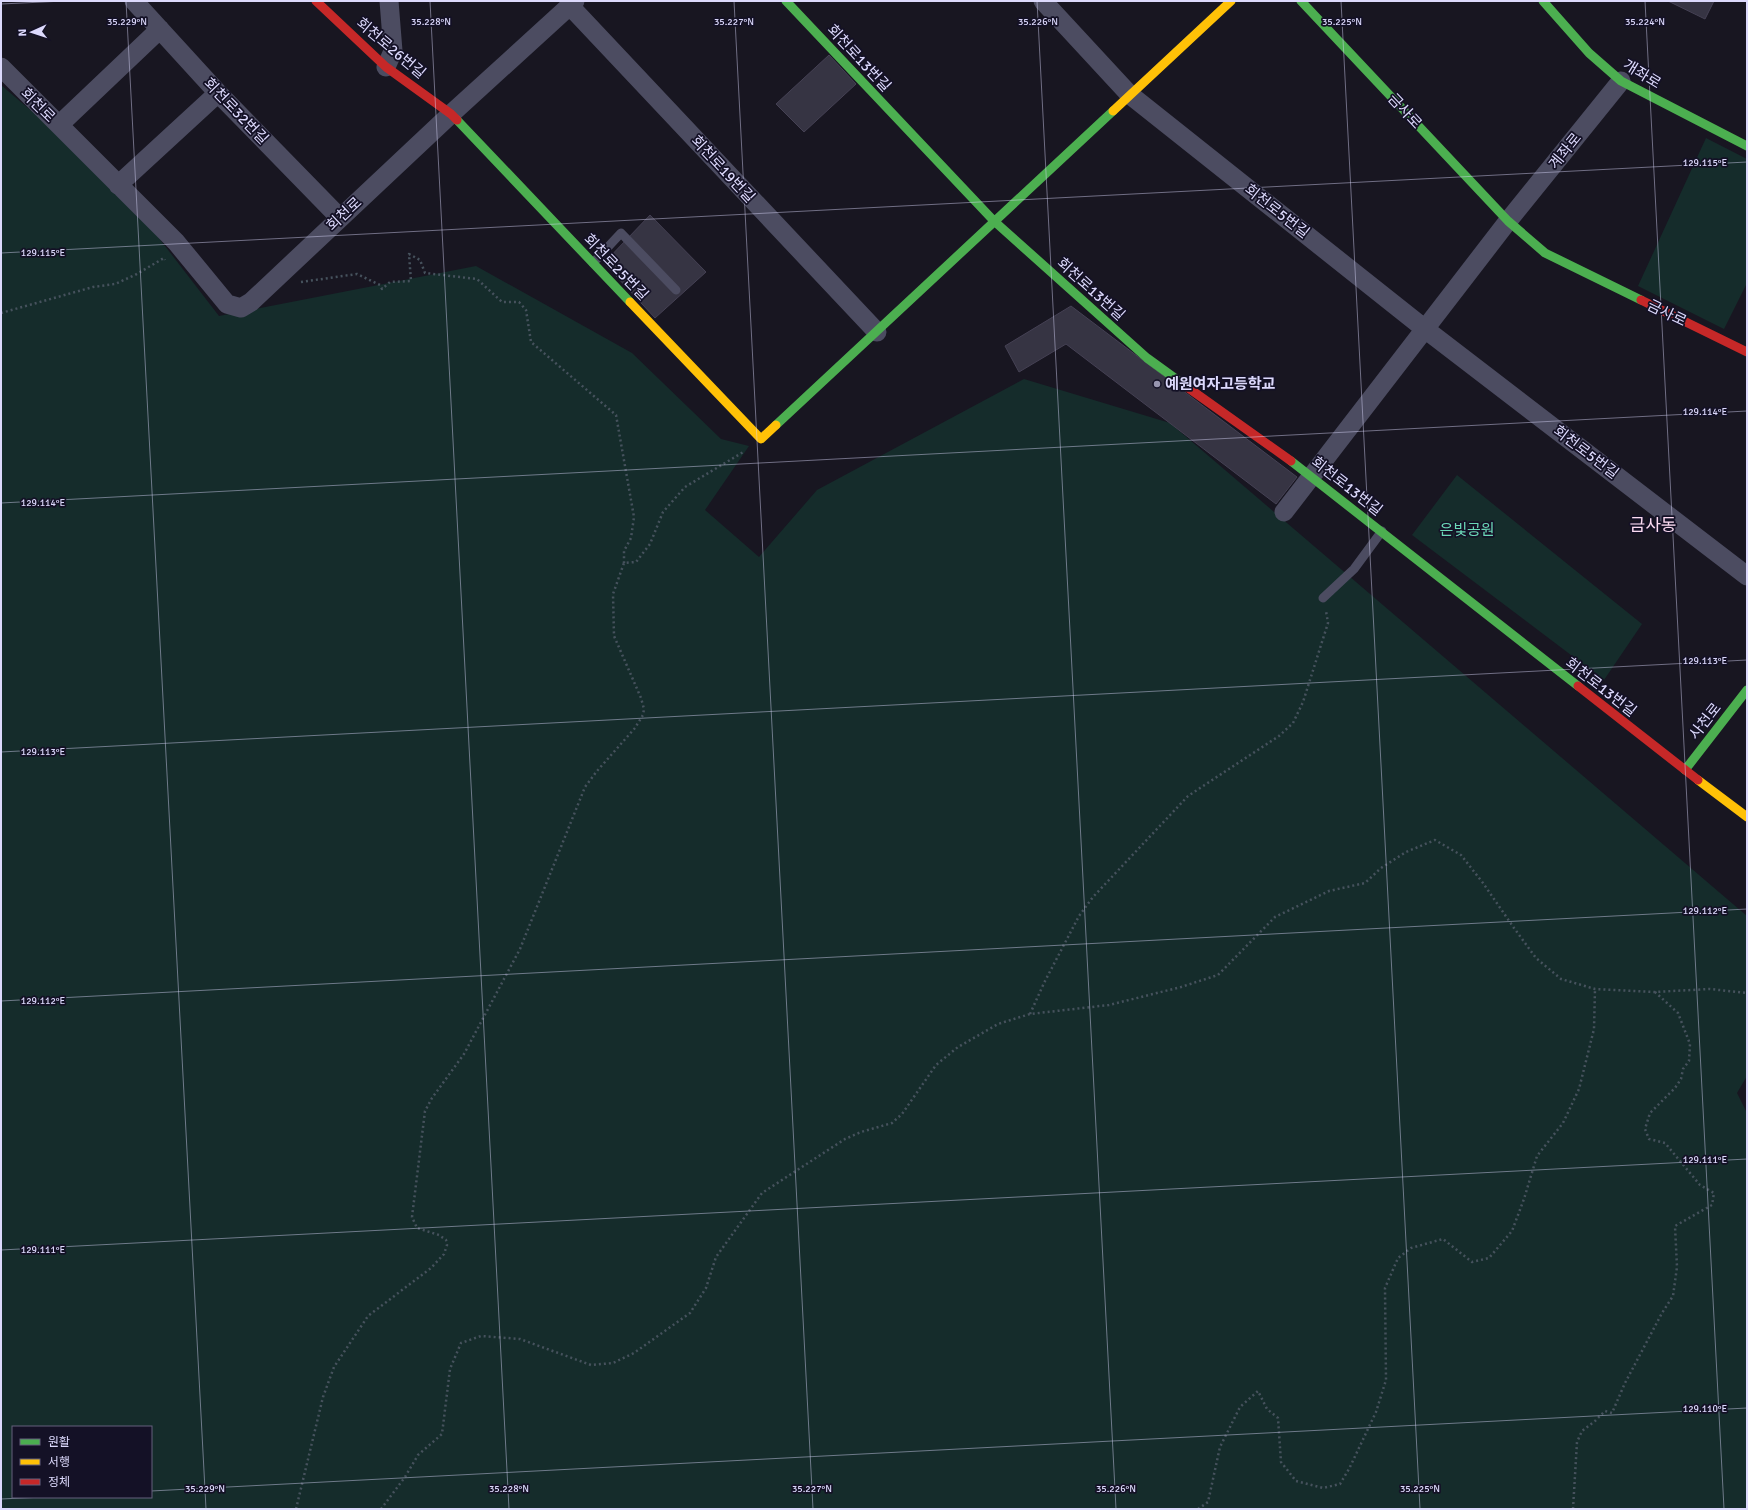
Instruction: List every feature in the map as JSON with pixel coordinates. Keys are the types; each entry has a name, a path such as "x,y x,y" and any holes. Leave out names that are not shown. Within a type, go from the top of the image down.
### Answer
{"street":[{"name":"회천로32번길","path":"134,1 218,93 340,218"},
{"name":"회천로26번길","path":"316,1 386,67 451,114"},
{"path":"386,67 393,51 388,1"},
{"name":"회천로13번길","path":"786,1 994,221 1147,358 1312,476 1685,770 1747,817"},
{"name":"회천로5번길","path":"1043,1 1129,94 1425,329 1747,576"},
{"path":"761,439 877,332 1129,94 1231,1"},
{"name":"금사로","path":"1301,1 1508,220 1545,252 1747,352"},
{"name":"개좌로","path":"1543,1 1590,53 1621,81 1747,146"},
{"name":"회천로","path":"1,67 176,242 227,304 241,308 251,302 451,114 572,3"},
{"name":"회천로19번길","path":"572,3 877,332"},
{"name":"회천로","path":"59,125 160,29"},
{"name":"계좌로","path":"1508,220 1621,81"},
{"path":"118,184 218,93"},
{"name":"회천로25번길","path":"451,114 761,439"},
{"path":"1284,512 1508,220"},
{"name":"사천로","path":"1685,770 1747,690"}],"lane":[{"path":"593,262 621,233 676,290"},
{"path":"1323,598 1354,569 1382,531"}],"path":[{"path":"296,282 357,274 380,285 382,289 390,282 411,281 409,254 420,260 425,273 477,279 502,302 519,302 526,310 531,342 616,415 634,517 631,538 624,551 624,563 613,594 614,618 612,625 614,636 641,698 644,709 643,715 635,728 597,771 585,788 520,949 464,1054 432,1098 426,1111 412,1217 417,1228 439,1235 446,1240 447,1245 444,1254 431,1268 368,1316 334,1367 323,1397 296,1509"},
{"path":"1,313 93,287 115,284 135,275 164,258 168,263"},
{"path":"624,563 636,562 650,544 663,512 685,487 741,454 761,439"},
{"path":"1030,1014 1044,983 1079,916 1093,897 1188,796 1279,736 1293,723 1303,702 1328,623 1323,598"},
{"path":"381,1509 405,1477 418,1455 442,1434 450,1369 461,1343 481,1336 520,1339 591,1365 613,1362 634,1354 690,1313 706,1288 716,1257 762,1193 845,1139 861,1132 892,1123 902,1114 936,1065 958,1047 998,1024 1030,1014 1109,1005 1182,987 1218,975 1275,917 1329,891 1366,883 1381,868 1406,852 1435,840 1462,855 1536,958 1561,979 1595,989 1654,992 1710,989 1747,993"},
{"path":"1198,1509 1208,1502 1220,1447 1240,1407 1258,1390 1267,1409 1278,1418 1281,1462 1296,1481 1323,1488 1340,1484 1349,1469 1376,1412 1386,1380 1386,1288 1398,1258 1411,1248 1443,1239 1472,1262 1489,1258 1512,1232 1537,1156 1563,1123 1579,1089 1594,1029 1595,989"},
{"path":"1573,1509 1577,1442 1582,1431 1605,1411 1612,1413 1662,1313 1673,1296 1677,1267 1675,1226 1712,1205 1714,1194 1700,1185 1665,1143 1649,1139 1645,1129 1650,1113 1675,1088 1681,1079 1682,1069 1689,1061 1690,1044 1678,1013 1654,992"}],"green space":[{"path":"1,85 118,185 219,316 476,266 632,353 721,439 749,446 705,510 759,557 817,490 1024,379 1170,423 1747,916 1747,1076 1737,1093 1747,1113 1747,1509 1,1509"},
{"path":"1706,138 1747,159 1747,283 1724,329 1638,286"},
{"name":"은빛공원","path":"1457,475 1642,624 1604,680 1412,535"}],"building":[{"path":"1668,1 1714,1 1705,19"},
{"path":"829,55 856,84 804,132 776,104"},
{"path":"650,215 706,272 655,318 604,263"},
{"name":"예원여자고등학교","path":"1071,306 1297,477 1276,504 1066,344 1019,372 1005,346"}],"traffic: fast":[{"path":"786,1 994,221 1147,358 1187,387"},
{"path":"1301,1 1508,221 1545,253 1641,300"},
{"path":"1543,1 1589,53 1621,81 1747,146"},
{"path":"776,425 1113,111"},
{"path":"457,120 630,302"},
{"path":"1291,461 1578,686"},
{"path":"1685,770 1747,690"}],"traffic: slow":[{"path":"1113,111 1231,1"},
{"path":"630,302 761,439 776,425"},
{"path":"1698,780 1747,817"}],"traffic: jam":[{"path":"316,1 386,67 451,114 457,120"},
{"path":"1641,300 1747,352"},
{"path":"1187,387 1291,461"},
{"path":"1578,686 1698,780"}],"place":[{"name":"예원여자고등학교","path":"1157,384"}],"district":[{"name":"금사동","path":"1653,525"}]}
